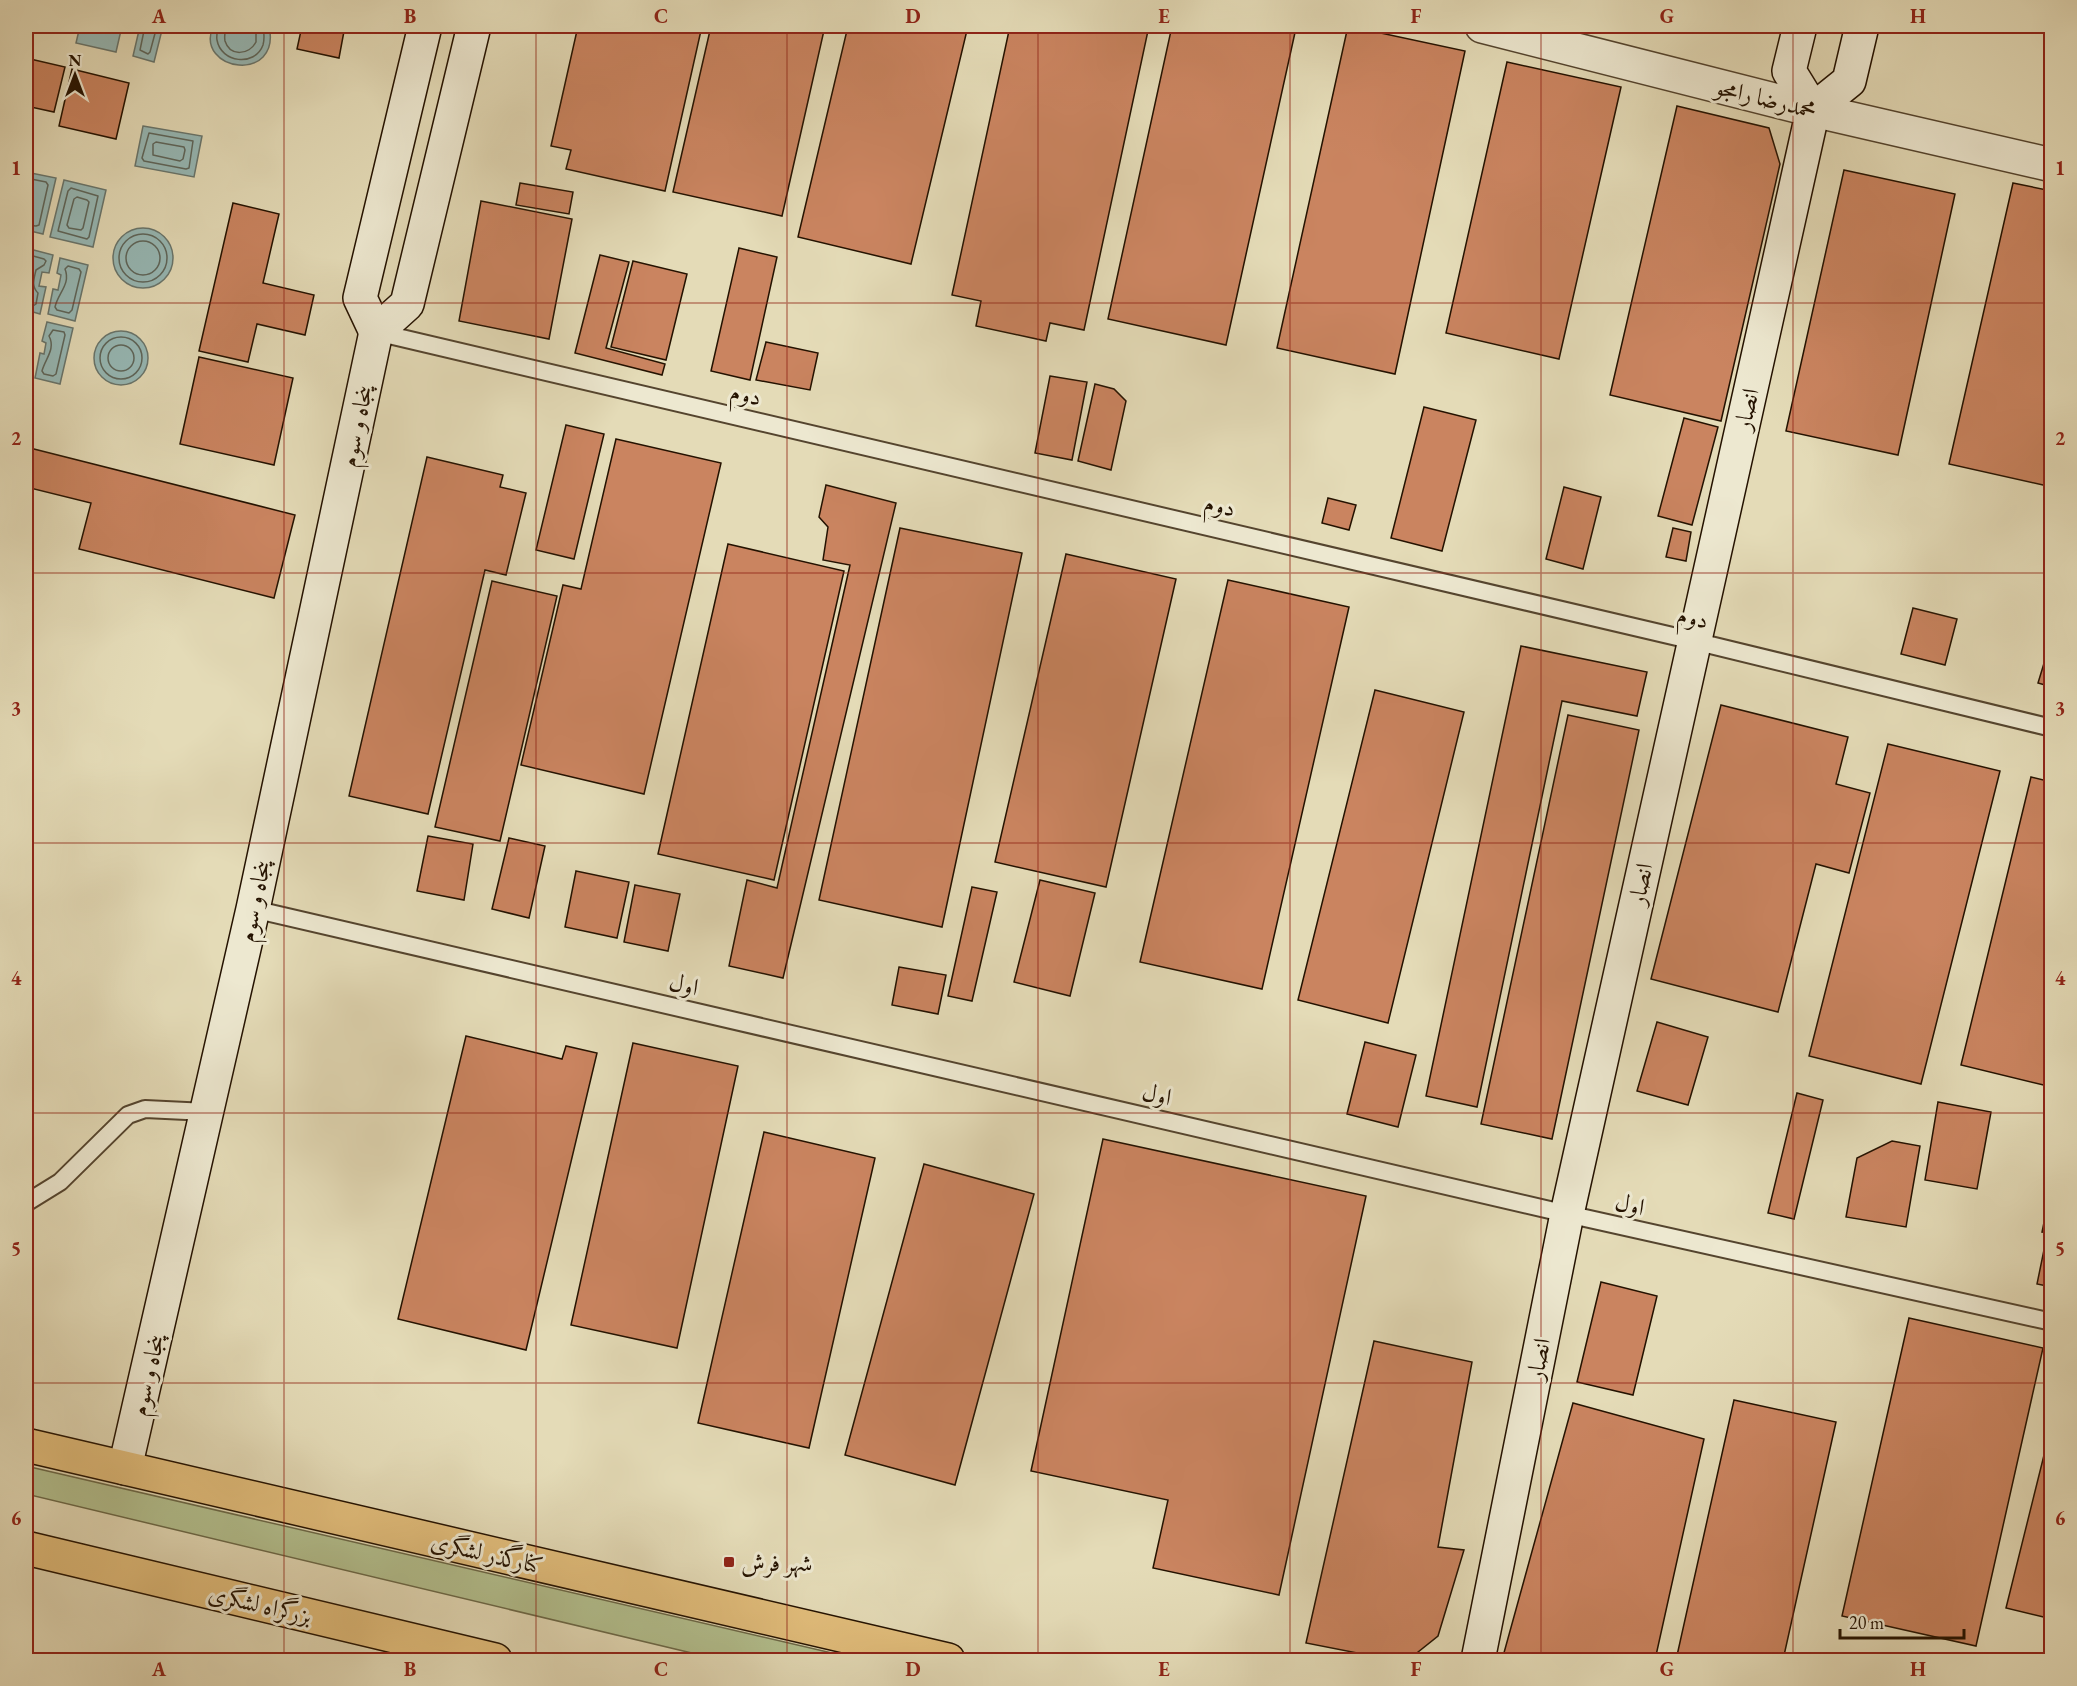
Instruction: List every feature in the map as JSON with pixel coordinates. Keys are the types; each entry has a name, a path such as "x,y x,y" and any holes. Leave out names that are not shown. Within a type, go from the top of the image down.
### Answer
{"main road":[{"name":"کنارگذر لشگری","path":"26,1445 948,1660"},
{"name":"بزرگراه لشگری","path":"26,1548 495,1660"}],"street":[{"path":"425,26 360,298 376,332 407,304 474,26"},
{"name":"محمدرضا رامجو","path":"1482,26 1813,110 2052,165"},
{"path":"1800,26 1789,71 1813,110 1849,81 1862,26"},
{"name":"انصار","path":"1478,1660 1567,1214 1813,110"},
{"name":"پنجاه و سوم","path":"125,1468 253,909 376,332"}],"lane":[{"name":"دوم","path":"376,332 1694,641 2052,728"},
{"name":"اول","path":"253,909 1567,1214 2052,1323"},
{"path":"26,1203 60,1182 128,1115 145,1109 207,1112"}],"green space":[{"path":"26,1466 862,1660 721,1660 26,1494"}],"water":[{"path":"80,26 122,26 116,52 76,43"},
{"path":"140,26 163,26 154,62 133,56"},
{"path":"213,26 269,26 270,45 263,57 252,64 239,65 226,62 216,54 210,42"},
{"path":"143,126 202,136 194,177 135,166"},
{"path":"26,172 56,178 43,234 26,230"},
{"path":"64,180 106,190 93,247 50,237"},
{"path":"137,228 149,228 160,233 168,241 173,258 171,270 160,283 149,288 137,288 126,283 118,275 113,264 113,252 118,241 126,233"},
{"path":"26,248 53,255 49,273 42,272 39,286 46,287 40,314 26,310"},
{"path":"60,258 88,265 75,321 48,314 53,289 58,290 61,275 57,273"},
{"path":"47,322 73,328 60,384 35,378 40,353 44,354 46,343 42,341"},
{"path":"116,331 126,331 140,339 146,348 148,358 146,368 140,377 126,385 116,385 99,373 94,363 94,353 106,336"}],"building":[{"path":"302,26 345,26 339,58 297,49"},
{"path":"578,26 702,26 665,191 566,169 571,150 551,146"},
{"path":"711,26 825,26 782,216 673,192"},
{"path":"848,26 968,26 911,264 798,237"},
{"path":"1010,26 1149,26 1084,330 1050,323 1046,341 976,326 981,301 952,295"},
{"path":"1172,26 1286,26 1296,28 1226,345 1108,319"},
{"path":"1348,26 1465,51 1395,374 1277,348"},
{"path":"26,58 65,67 54,112 26,106"},
{"path":"1507,62 1621,87 1559,359 1446,333"},
{"path":"72,69 129,83 116,139 59,126"},
{"path":"1677,106 1769,128 1780,164 1721,421 1610,395"},
{"path":"1844,170 1955,194 1898,455 1786,431"},
{"path":"520,183 573,192 569,214 516,205"},
{"path":"2013,183 2052,191 2052,487 1949,464"},
{"path":"481,201 572,219 549,339 459,321"},
{"path":"233,203 279,214 263,283 314,295 305,335 257,324 248,362 199,351"},
{"path":"739,248 777,257 750,380 711,371"},
{"path":"600,255 629,262 606,348 665,364 662,375 575,353"},
{"path":"633,261 687,274 666,360 611,347"},
{"path":"766,342 818,353 810,390 756,380"},
{"path":"199,357 293,378 274,465 180,444"},
{"path":"1050,376 1087,382 1072,460 1035,453"},
{"path":"1095,384 1114,389 1126,401 1111,470 1078,461"},
{"path":"1424,407 1476,420 1442,551 1391,538"},
{"path":"1684,418 1718,427 1692,525 1658,516"},
{"path":"566,425 604,434 574,559 536,550"},
{"path":"616,439 721,463 644,794 521,765 563,585 581,589"},
{"path":"26,447 295,515 274,598 79,549 91,503 26,487"},
{"path":"427,457 503,475 500,487 526,493 506,575 485,570 428,814 349,796"},
{"path":"826,485 896,503 783,978 729,966 747,880 777,888 850,565 823,560 828,527 819,517"},
{"path":"1564,487 1601,497 1583,569 1546,559"},
{"path":"1328,498 1356,505 1349,530 1322,523"},
{"path":"900,528 1022,553 942,927 819,900"},
{"path":"1673,528 1691,532 1686,561 1666,557"},
{"path":"728,544 844,571 774,880 658,854"},
{"path":"1066,554 1176,579 1106,887 995,862"},
{"path":"1228,580 1349,607 1262,989 1140,962"},
{"path":"492,581 557,596 500,841 435,827"},
{"path":"1913,608 1957,619 1945,665 1901,654"},
{"path":"2052,637 2052,687 2038,683"},
{"path":"1521,646 1647,672 1637,716 1562,701 1477,1107 1426,1096"},
{"path":"1375,690 1464,712 1388,1023 1298,1000"},
{"path":"1721,705 1848,737 1836,784 1870,793 1849,873 1816,864 1778,1012 1651,979"},
{"path":"1568,715 1639,730 1552,1139 1481,1124"},
{"path":"1888,744 2000,771 1921,1084 1809,1056"},
{"path":"2031,777 2052,782 2052,1087 1961,1065"},
{"path":"428,836 473,844 464,900 417,891"},
{"path":"509,838 545,846 529,918 492,909"},
{"path":"576,871 629,882 617,938 565,927"},
{"path":"1040,880 1095,893 1070,996 1014,982"},
{"path":"635,885 680,894 668,951 624,942"},
{"path":"972,887 997,892 972,1001 948,996"},
{"path":"899,967 946,975 938,1014 892,1005"},
{"path":"1657,1022 1708,1037 1688,1105 1637,1091"},
{"path":"466,1036 562,1059 566,1046 597,1053 526,1350 398,1319"},
{"path":"1365,1042 1416,1055 1398,1127 1347,1114"},
{"path":"633,1043 738,1066 677,1348 571,1325"},
{"path":"1797,1093 1823,1100 1794,1219 1768,1213"},
{"path":"1938,1102 1991,1112 1977,1189 1925,1180"},
{"path":"764,1132 875,1158 809,1448 698,1423"},
{"path":"1103,1139 1366,1196 1279,1595 1153,1568 1168,1500 1031,1471"},
{"path":"1892,1141 1920,1146 1906,1227 1846,1217 1857,1158"},
{"path":"924,1164 1034,1194 955,1485 845,1455"},
{"path":"2052,1184 2052,1233 2042,1232"},
{"path":"2046,1240 2052,1241 2052,1287 2037,1284"},
{"path":"1601,1282 1657,1296 1633,1395 1577,1382"},
{"path":"1909,1318 2043,1348 1976,1646 1842,1616"},
{"path":"1374,1341 1472,1362 1438,1547 1464,1550 1438,1636 1408,1660 1393,1660 1306,1643"},
{"path":"1734,1400 1836,1422 1783,1660 1676,1660"},
{"path":"1573,1403 1704,1439 1655,1660 1502,1660"},
{"path":"2052,1423 2052,1619 2006,1608"}],"place":[{"name":"شهر فرش","path":"729,1562"}]}
